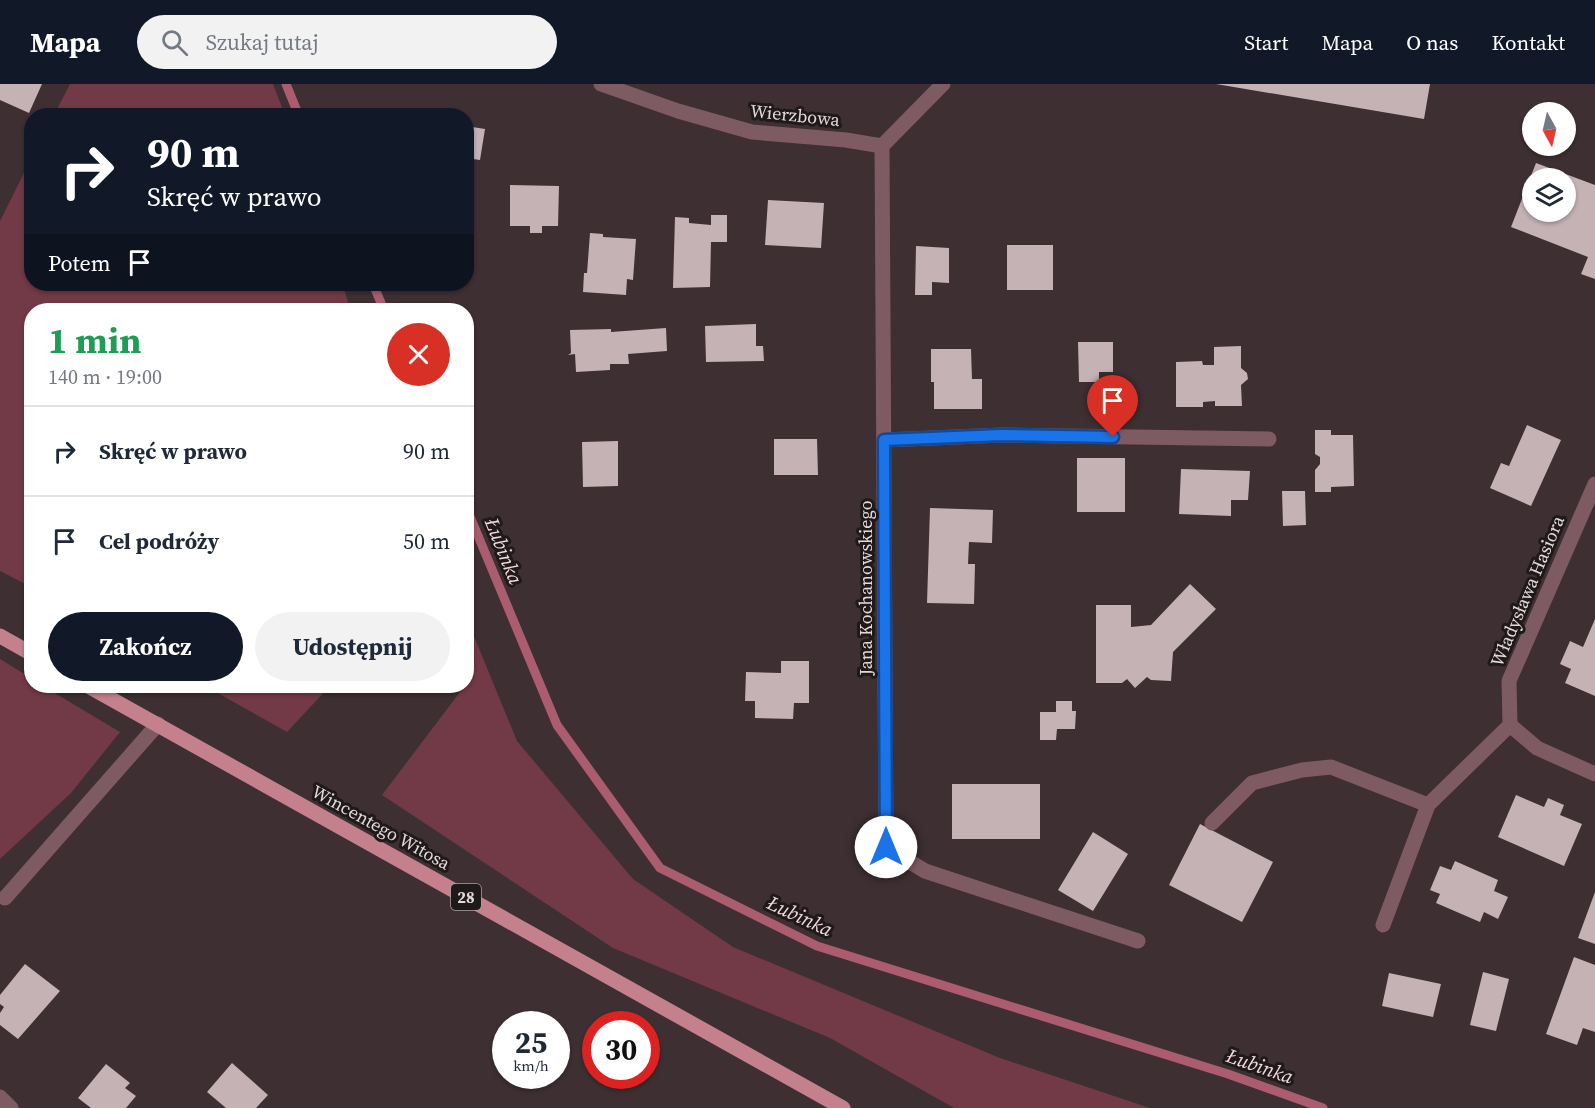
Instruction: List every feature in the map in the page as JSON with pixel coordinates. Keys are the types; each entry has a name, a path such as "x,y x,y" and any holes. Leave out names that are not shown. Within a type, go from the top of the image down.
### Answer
{"main road":[{"path":"0,636 24,650"},
{"name":"Wincentego Witosa","path":"101,693 843,1108"}],"street":[{"name":"Wierzbowa","path":"601,84 678,111 752,132 846,140 882,146"},
{"path":"882,146 943,84"},
{"name":"Jana Kochanowskiego","path":"882,146 886,847 926,871 1138,941"},
{"path":"884,440 1002,435 1269,439"},
{"name":"Władysława Hasiora","path":"1510,725 1509,681 1595,484"},
{"path":"5,898 158,724"},
{"path":"1383,925 1428,805 1510,725 1537,748 1595,774"},
{"path":"1212,823 1252,783 1302,770 1331,767 1428,805"},
{"path":"0,1097 11,1108"}],"shaded area":[{"path":"70,84 273,84 282,108 58,108"},
{"path":"24,173 24,291 345,291 348,303 24,303 24,583 0,571 0,221"},
{"path":"474,636 517,741 633,879 733,947 1000,1058 1150,1108 954,1108 830,1038 613,948 382,795 459,693 474,693"},
{"path":"0,659 24,674 24,693 55,693 120,732 71,793 0,859"},
{"path":"217,693 323,693 287,732"}],"building":[{"path":"0,84 42,84 31,108 24,108 24,111 0,100"},
{"path":"1216,84 1430,84 1424,119"},
{"path":"474,127 485,129 480,160 474,159"},
{"path":"1536,163 1549,168 1534,168"},
{"path":"1576,178 1595,185 1595,279 1581,274 1588,257 1511,227 1522,199 1522,222 1576,222"},
{"path":"510,185 559,186 558,226 542,226 542,233 530,233 530,226 510,226"},
{"path":"768,200 824,203 821,248 765,245"},
{"path":"711,215 727,215 727,242 711,242 710,287 673,288 675,217 689,218 689,223 711,225"},
{"path":"590,233 603,234 603,237 636,239 633,280 627,279 626,295 583,292"},
{"path":"1007,245 1053,245 1053,290 1007,290"},
{"path":"916,246 949,248 949,283 932,282 932,295 915,295"},
{"path":"756,324 756,346 763,346 764,361 706,362 705,326"},
{"path":"666,328 667,351 628,354 629,364 610,364 610,370 576,372 575,354 568,355 571,353 570,330 611,329 611,332"},
{"path":"1078,342 1113,342 1113,372 1099,372 1099,382 1079,382"},
{"path":"1241,346 1241,368 1247,373 1248,379 1241,385 1242,406 1215,406 1215,401 1203,402 1203,407 1176,407 1176,362 1202,361 1203,365 1214,365 1214,347"},
{"path":"931,349 971,349 972,379 982,379 982,409 934,409"},
{"path":"1527,425 1561,440 1531,506 1490,488 1501,463 1509,466"},
{"path":"1315,430 1331,430 1331,435 1353,435 1354,486 1331,487 1331,492 1315,492 1315,470 1320,464 1320,457 1315,454"},
{"path":"774,439 817,439 818,475 774,475"},
{"path":"618,441 618,486 583,487 582,442"},
{"path":"1077,458 1125,458 1125,512 1077,512"},
{"path":"1181,469 1250,471 1248,500 1231,500 1231,516 1179,514"},
{"path":"1282,491 1305,491 1306,525 1283,526"},
{"path":"930,508 993,510 992,543 969,542 968,564 975,564 974,604 927,603"},
{"path":"1190,584 1216,609 1173,652 1171,681 1151,680 1147,677 1135,688 1127,679 1122,683 1096,683 1096,605 1131,605 1131,627 1151,625"},
{"path":"1595,619 1595,696 1565,683 1571,669 1560,664 1570,641 1583,647"},
{"path":"781,661 809,661 809,703 794,703 793,719 755,718 755,701 745,701 746,672 781,673"},
{"path":"1056,701 1072,701 1072,711 1076,711 1075,729 1057,729 1056,740 1040,740 1040,712 1056,712"},
{"path":"952,784 1040,784 1040,839 952,839"},
{"path":"1516,795 1544,807 1548,798 1564,805 1560,815 1582,824 1564,866 1498,837"},
{"path":"1200,824 1273,862 1242,922 1169,885"},
{"path":"1093,832 1128,854 1093,911 1058,890"},
{"path":"1455,861 1498,880 1494,891 1508,897 1498,919 1484,912 1480,922 1436,903 1440,894 1430,890 1440,866 1451,870"},
{"path":"1595,892 1595,944 1578,938"},
{"path":"1574,957 1595,965 1595,1032 1583,1028 1577,1045 1546,1034"},
{"path":"25,964 60,991 18,1039 0,1025 0,1013 4,1007 0,1004 0,995"},
{"path":"1483,972 1509,979 1496,1031 1470,1025"},
{"path":"1389,973 1441,984 1433,1017 1382,1006"},
{"path":"232,1063 268,1095 256,1108 226,1108 207,1092"},
{"path":"106,1064 130,1083 125,1088 136,1096 126,1108 91,1108 78,1098"}],"waterway":[{"name":"Łubinka","path":"286,84 296,108"},
{"name":"Łubinka","path":"376,291 381,303"},
{"name":"Łubinka","path":"474,526 557,725 660,868 817,946 1228,1074 1323,1108"}],"route":[{"path":"886,847 884,440 1002,435 1113,437"}]}
